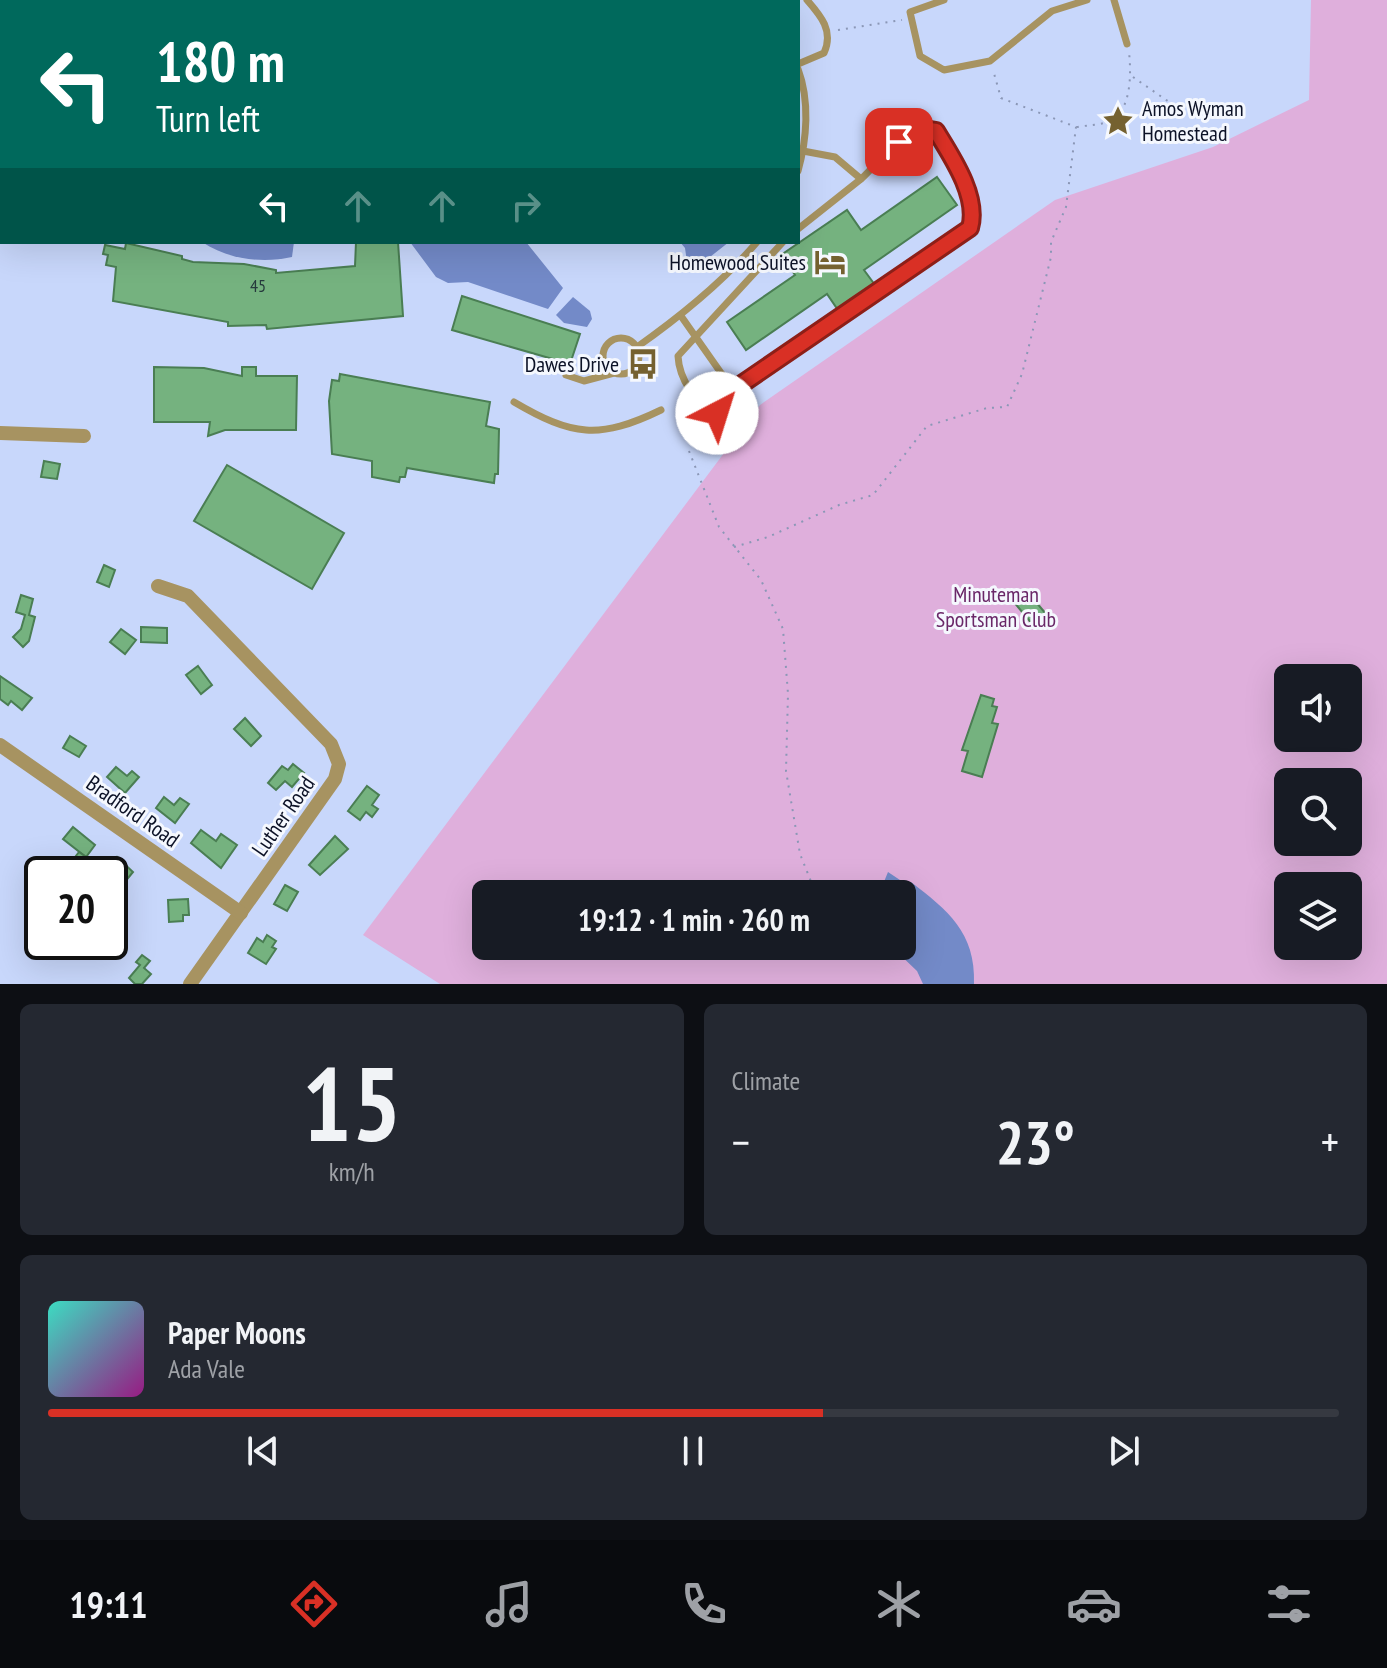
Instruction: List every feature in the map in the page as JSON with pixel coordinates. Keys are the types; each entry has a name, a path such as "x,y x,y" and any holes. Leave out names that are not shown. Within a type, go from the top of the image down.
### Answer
{"street":[{"path":"0,433 84,436"},
{"name":"Luther Road","path":"158,586 188,596 337,753 335,779 190,984"},
{"name":"Bradford Road","path":"0,745 241,913"}],"lane":[{"path":"800,66 824,53 829,32 807,0"},
{"path":"944,0 910,12 920,56 944,70 990,61 1052,11 1087,0"},
{"path":"1114,0 1127,44"},
{"path":"800,79 805,108 800,163"},
{"path":"781,244 678,356 679,370 704,409 717,413 727,403 733,390 970,228 974,213 968,194 936,131 921,129 907,133 861,179 800,227"},
{"path":"803,151 835,157 861,179"},
{"path":"637,347 681,316 730,274 755,244"},
{"path":"681,316 733,390"},
{"path":"566,375 584,381 633,370 639,355 637,347 622,338 607,344 603,361 614,373"},
{"path":"514,402 552,424 601,432 630,425 661,410"}],"path":[{"path":"829,32 869,23 911,20"},
{"path":"990,61 1001,98 1076,127 1113,120 1121,111 1132,76 1127,44"},
{"path":"1132,76 1182,111"},
{"path":"734,547 768,537 839,505 873,495 927,426 987,408 1007,407 1022,374 1051,257 1051,242 1066,207 1076,127"},
{"path":"689,451 719,527 761,580 783,629 788,694 786,771 800,854 810,880"}],"green space":[{"name":"Minuteman Sportsman Club","path":"1311,0 1387,0 1387,984 440,984 363,935 760,405 1055,200 1213,147 1309,100"}],"water":[{"path":"205,244 294,244 292,257 269,260 234,256"},
{"path":"411,244 528,244 563,288 548,309 468,282 448,283 436,277"},
{"path":"682,244 726,244 696,268 688,269"},
{"path":"573,297 590,311 592,319 587,327 564,323 556,315"},
{"path":"888,872 900,880 885,880"},
{"path":"916,886 957,924 970,950 974,984 923,984 917,971 906,960 916,960"}],"building":[{"name":"Homewood Suites","path":"937,177 957,205 864,270 875,285 838,310 827,294 746,350 727,322 795,275 781,255 847,210 861,230"},
{"path":"126,244 130,244 182,256 182,259 193,262 244,264 276,270 276,273 355,266 356,244 398,244 403,316 267,329 266,325 228,326 228,322 113,301 116,267 106,265 108,255 103,254 105,245 125,249"},
{"path":"462,296 580,334 570,364 452,330"},
{"path":"154,367 204,368 242,376 242,367 256,367 256,376 297,376 296,430 225,430 208,436 210,422 154,422"},
{"path":"340,374 490,402 486,426 499,429 498,474 495,474 494,483 407,468 405,477 400,477 399,482 372,477 372,461 332,454 329,401 332,380 339,381"},
{"path":"44,461 60,464 57,479 41,477"},
{"path":"227,465 344,533 312,589 194,521"},
{"path":"104,565 115,570 109,587 97,582"},
{"path":"1026,590 1046,614 1033,625 1013,601"},
{"path":"21,595 33,599 29,615 35,617 29,641 23,647 13,637 21,629 25,615 16,612"},
{"path":"141,627 167,628 167,643 141,642"},
{"path":"121,629 136,640 125,654 110,642"},
{"path":"198,666 212,685 201,694 186,675"},
{"path":"0,676 32,698 22,710 11,701 8,705 0,699"},
{"path":"981,695 994,699 992,706 997,707 992,723 998,724 982,777 962,771 968,751 962,750"},
{"path":"245,718 261,736 251,746 234,729"},
{"path":"70,736 86,746 79,757 63,748"},
{"path":"293,764 304,773 292,787 285,781 276,790 268,783 282,766 288,770"},
{"path":"116,767 127,776 132,771 139,777 125,793 107,777"},
{"path":"367,786 379,795 372,805 378,809 372,817 366,812 360,820 348,811"},
{"path":"164,797 174,805 180,798 189,804 175,823 156,808"},
{"path":"73,827 95,845 85,856 63,839"},
{"path":"201,830 216,841 221,834 237,845 221,868 191,843"},
{"path":"335,836 348,849 320,875 309,865"},
{"path":"285,885 298,892 287,911 274,904"},
{"path":"188,899 189,915 183,915 183,921 169,922 168,900"},
{"path":"267,935 276,941 272,947 276,949 266,964 248,953 257,938 263,942"},
{"path":"142,955 150,961 144,968 151,974 142,984 135,984 129,978 140,965 136,962"}],"place":[{"name":"Amos Wyman Homestead","path":"1118,121"},
{"name":"Homewood Suites","path":"830,262"},
{"name":"Dawes Drive","path":"643,364"}],"route":[{"path":"717,413 727,403 733,390 970,228 974,213 968,194 936,131 921,129 907,133 899,142"}]}
